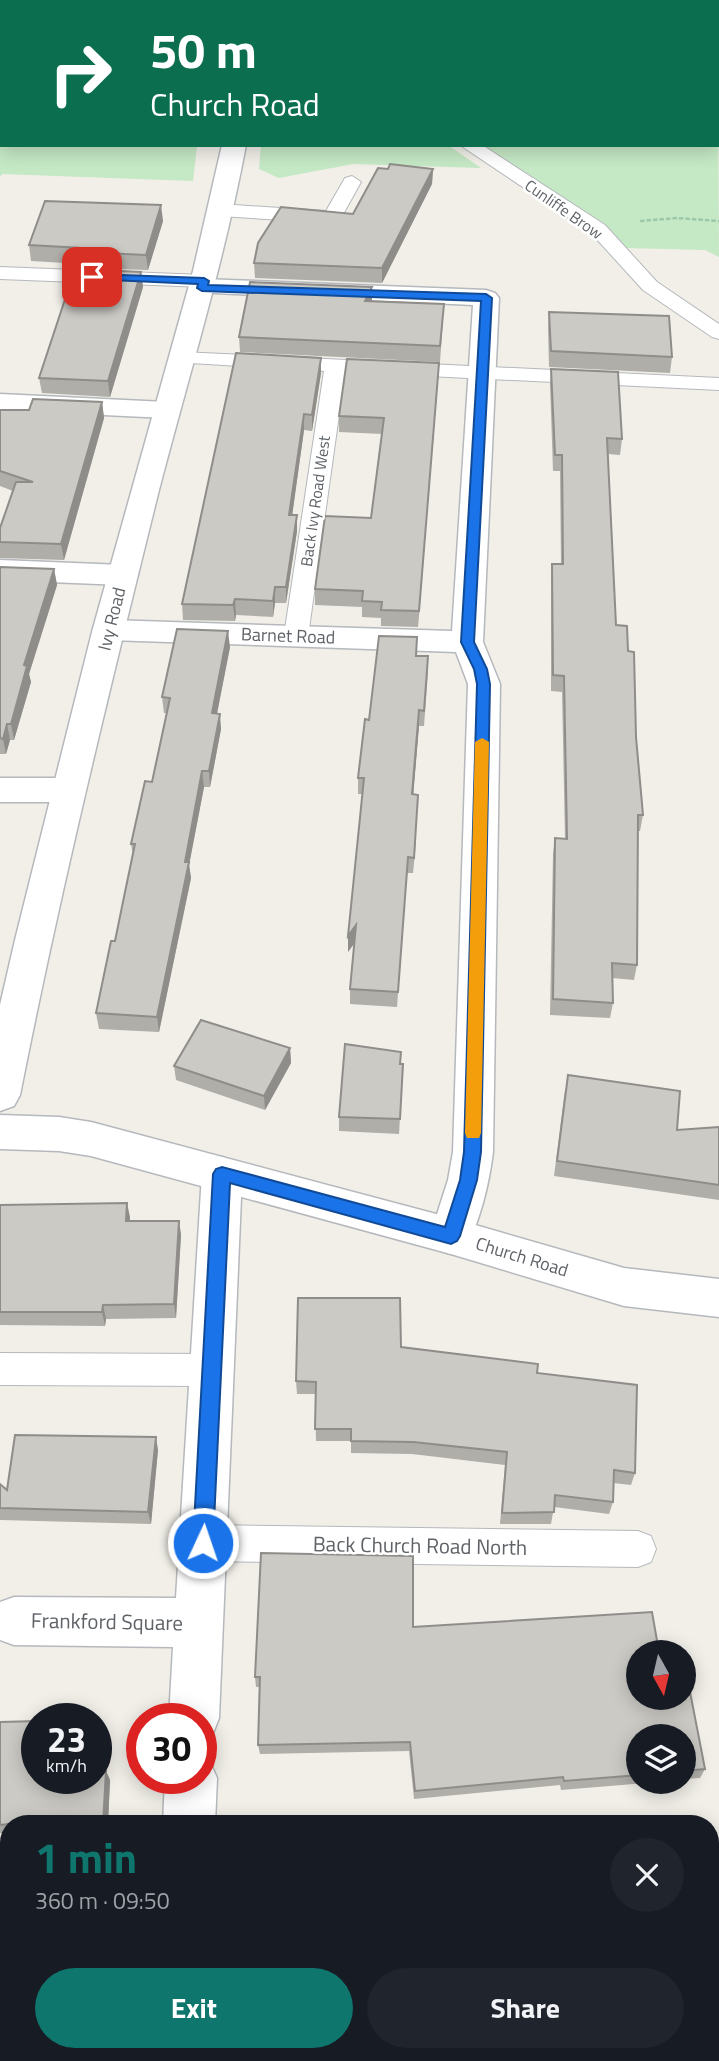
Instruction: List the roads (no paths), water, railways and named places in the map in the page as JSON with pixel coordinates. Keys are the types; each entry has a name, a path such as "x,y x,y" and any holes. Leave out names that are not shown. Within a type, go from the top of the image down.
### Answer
{"street":[{"name":"Ivy Road","path":"0,1095 28,956 122,575 203,284 234,147"},
{"path":"203,284 486,298 484,373 467,642 484,684 472,1152 468,1180 451,1236"},
{"path":"0,402 166,410"},
{"path":"0,570 122,575"},
{"name":"Barnet Road","path":"109,630 467,642"},
{"path":"0,790 69,790"},
{"name":"Church Road","path":"0,1132 59,1134 91,1139 451,1236 624,1287 719,1298"},
{"path":"195,1703 222,1174"},
{"name":"Frankford Square","path":"14,1621 199,1623"},
{"path":"189,1815 190,1794"}],"lane":[{"name":"Cunliffe Brow","path":"472,147 591,224 650,286 719,333"},
{"path":"220,210 330,217 352,182"},
{"path":"0,297 4,273 203,284"},
{"path":"181,358 719,384"},
{"name":"Back Ivy Road West","path":"296,636 335,366"},
{"path":"0,1369 212,1370"},
{"name":"Back Church Road North","path":"203,1543 638,1549"}]}
